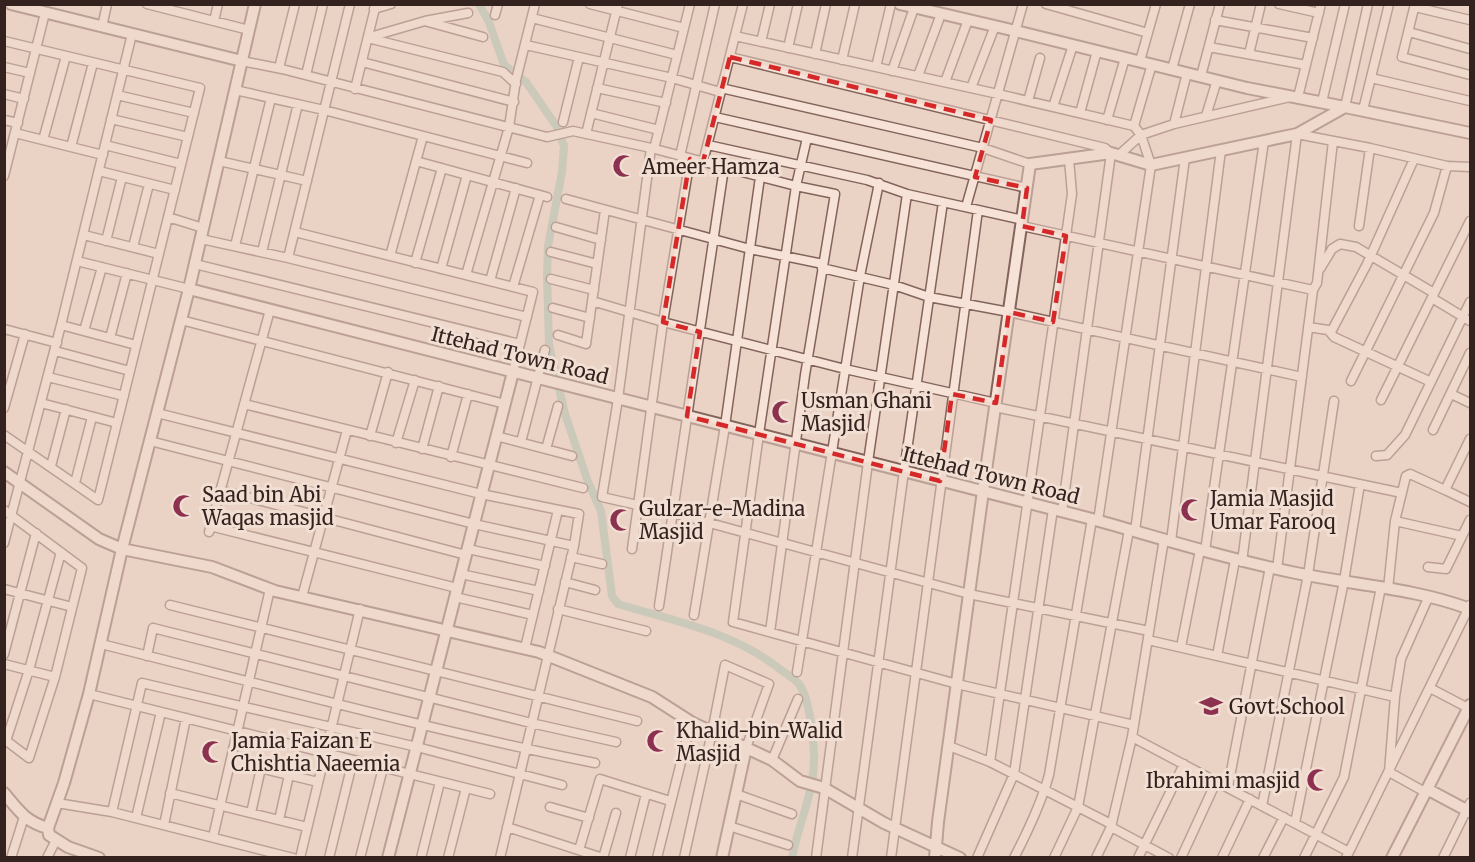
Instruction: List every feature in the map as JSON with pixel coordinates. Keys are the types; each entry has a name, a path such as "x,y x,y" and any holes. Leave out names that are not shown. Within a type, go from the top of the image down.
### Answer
{"street":[{"path":"102,27 107,4"},
{"path":"147,4 249,30"},
{"path":"214,21 218,4"},
{"path":"99,858 56,840 49,835 48,828 89,694 122,549 189,289 255,4"},
{"path":"279,68 294,4"},
{"path":"306,75 323,4"},
{"path":"288,258 350,4"},
{"path":"355,89 375,7 391,4"},
{"path":"495,15 498,4"},
{"path":"466,275 509,127 516,82 535,4"},
{"path":"590,4 617,8 684,28"},
{"path":"690,4 653,148 602,497 673,513 969,594 1112,623 1181,647 1395,697"},
{"path":"680,156 715,4"},
{"path":"703,162 742,4"},
{"path":"761,42 770,4"},
{"path":"788,48 798,4"},
{"path":"815,54 826,4"},
{"path":"842,60 855,4"},
{"path":"876,67 891,4"},
{"path":"966,207 1023,4"},
{"path":"1046,4 1148,33"},
{"path":"1172,69 1190,4"},
{"path":"1200,76 1220,4"},
{"path":"1249,54 1261,4"},
{"path":"1279,4 1320,9 1296,96"},
{"path":"1322,102 1345,4"},
{"path":"730,57 1105,148 1115,154 1151,165 1297,134 1345,107 1368,4"},
{"path":"1363,110 1389,4"},
{"path":"15,5 279,68 547,137 570,132 586,134 653,148 724,168 835,194 807,359 770,632"},
{"path":"1140,62 1154,5"},
{"path":"892,71 906,6 1217,80 1470,133"},
{"path":"1470,20 1415,6 1402,57 1470,75"},
{"path":"586,134 617,8"},
{"path":"4,176 8,151 18,123 45,13"},
{"path":"368,38 425,21 468,13"},
{"path":"918,76 941,14"},
{"path":"532,18 677,55"},
{"path":"945,82 968,20"},
{"path":"1215,20 1313,38"},
{"path":"425,21 483,37"},
{"path":"971,88 994,26"},
{"path":"1408,32 1470,49"},
{"path":"4,543 8,512 20,482 56,347 132,34"},
{"path":"735,36 1134,126 1141,135 1151,165 1111,431 1075,615 1045,790 1014,858"},
{"path":"368,38 502,72 516,82"},
{"path":"4,41 200,88 98,500 4,435"},
{"path":"1053,107 1073,45"},
{"path":"1209,47 1306,65"},
{"path":"525,48 579,57 672,78 696,86 983,148 1030,164 1115,154 1141,135 1174,124 1296,96"},
{"path":"1080,113 1097,51"},
{"path":"44,140 66,56"},
{"path":"563,122 579,57"},
{"path":"1028,101 1040,58"},
{"path":"1107,120 1125,58"},
{"path":"362,62 514,102"},
{"path":"71,147 93,63"},
{"path":"1134,126 1152,64"},
{"path":"4,67 30,73"},
{"path":"1174,124 1187,73"},
{"path":"1371,78 1470,101"},
{"path":"1206,116 1217,80"},
{"path":"597,88 666,103"},
{"path":"235,90 324,110 527,163"},
{"path":"4,94 24,99"},
{"path":"117,95 194,113"},
{"path":"235,246 272,98"},
{"path":"262,252 298,104"},
{"path":"591,113 659,130"},
{"path":"715,117 1027,188"},
{"path":"111,119 188,137"},
{"path":"4,120 18,123"},
{"path":"15,133 103,155"},
{"path":"1297,134 1447,166 1470,166"},
{"path":"1218,656 1239,561 1255,462 1297,134"},
{"path":"390,256 423,136"},
{"path":"807,138 796,186 785,257 733,622 957,684 1134,725"},
{"path":"1181,647 1202,550 1219,454 1264,141"},
{"path":"1228,788 1252,664 1274,568 1290,469 1313,290 1317,283 1333,141"},
{"path":"105,145 181,164"},
{"path":"708,145 879,183 907,194 978,210 1065,236 1313,290"},
{"path":"1359,226 1370,148"},
{"path":"1096,858 1111,826 1132,737 1168,540 1183,446 1221,150"},
{"path":"977,858 1014,774 1038,608 1075,423 1115,154"},
{"path":"1054,858 1078,807 1112,623 1132,530 1148,439 1185,158"},
{"path":"632,549 663,322 690,159"},
{"path":"990,762 1072,194 1069,159"},
{"path":"1330,333 1371,257 1414,159"},
{"path":"219,160 307,181"},
{"path":"416,161 544,196 513,287"},
{"path":"935,858 969,594 1030,164"},
{"path":"1351,381 1434,213 1447,166"},
{"path":"415,263 442,168"},
{"path":"659,606 724,168"},
{"path":"99,171 174,190"},
{"path":"441,269 467,175"},
{"path":"106,240 122,177"},
{"path":"694,615 725,426 760,177"},
{"path":"797,672 860,276 879,183"},
{"path":"133,247 149,184"},
{"path":"490,281 516,188"},
{"path":"816,858 819,786 842,652 907,194"},
{"path":"566,200 823,266 929,297 1009,312 1302,377"},
{"path":"852,858 943,202"},
{"path":"558,335 586,344 605,210"},
{"path":"891,858 978,210"},
{"path":"168,217 235,246 527,317"},
{"path":"1381,400 1470,221"},
{"path":"556,227 601,240"},
{"path":"295,232 533,292 388,858"},
{"path":"84,235 159,254"},
{"path":"1318,273 1332,249 1340,244 1356,247 1403,275 1467,319"},
{"path":"551,252 597,264"},
{"path":"77,261 189,289"},
{"path":"195,264 520,344"},
{"path":"84,331 102,267"},
{"path":"110,338 127,273"},
{"path":"551,279 594,290"},
{"name":"Ittehad Town Road","path":"189,289 1095,520 1239,561 1430,596 1470,608"},
{"path":"592,301 700,332 1039,416 1402,493"},
{"path":"1376,456 1387,455 1405,435 1431,382 1467,319 1470,302"},
{"path":"553,308 590,318"},
{"path":"270,310 209,529 315,552 533,615"},
{"path":"181,320 504,404"},
{"path":"61,325 136,345"},
{"path":"1308,327 1329,330 1334,337 1431,382"},
{"path":"4,329 25,334 56,347 130,371"},
{"path":"4,408 25,334"},
{"path":"521,442 540,379 545,350"},
{"path":"1433,430 1470,353"},
{"path":"370,436 388,372"},
{"path":"48,377 124,396"},
{"path":"396,443 415,380"},
{"path":"422,449 439,386"},
{"path":"451,457 468,394"},
{"path":"1451,394 1470,403"},
{"path":"1262,806 1308,575 1335,401"},
{"path":"41,403 117,423"},
{"path":"244,404 583,488"},
{"path":"546,449 558,406"},
{"path":"51,466 66,410"},
{"path":"157,413 481,494 579,514 574,546 546,655 502,857"},
{"path":"75,483 92,417"},
{"path":"302,597 347,430"},
{"path":"496,436 572,456"},
{"path":"1445,490 1470,439"},
{"path":"150,441 474,524 574,546"},
{"path":"4,472 99,539 122,549 212,567 270,589 360,609 446,632 525,648 652,697 691,722 772,760 800,781 819,786 895,827 960,858"},
{"path":"1304,858 1344,777 1360,689 1384,588 1395,521 1406,476 1410,474 1470,502"},
{"path":"1295,823 1325,681 1360,484"},
{"path":"220,490 467,552 545,566"},
{"path":"525,648 558,510"},
{"path":"8,512 36,533 61,552 82,568 55,677 29,758 5,740 29,670 61,552"},
{"path":"1428,567 1446,569 1470,520"},
{"path":"1395,521 1462,536"},
{"path":"4,654 36,533"},
{"path":"571,557 602,564"},
{"path":"461,574 539,591"},
{"path":"565,582 595,590"},
{"path":"4,589 72,608"},
{"path":"213,837 270,589"},
{"path":"1389,772 1395,697 1401,659 1430,596"},
{"path":"170,605 637,721"},
{"path":"1132,737 1316,834 1349,855 1470,608"},
{"path":"300,858 360,609"},
{"path":"558,609 646,631"},
{"path":"147,656 153,628 531,723 616,742"},
{"path":"101,644 423,725 595,763"},
{"path":"4,664 55,677"},
{"path":"684,858 725,665 769,684 746,748 722,857"},
{"path":"112,812 142,682 417,747 562,785"},
{"path":"1392,858 1470,708 1430,688"},
{"path":"89,694 490,794"},
{"path":"772,760 798,699"},
{"path":"136,818 161,712"},
{"path":"164,825 186,718"},
{"path":"657,858 691,722"},
{"path":"949,746 1014,774 1169,858"},
{"path":"329,858 353,760"},
{"path":"231,761 318,782"},
{"path":"1138,858 1184,764"},
{"path":"251,813 261,768"},
{"path":"360,858 383,768"},
{"path":"1389,772 1469,808 1443,858"},
{"path":"279,820 289,775"},
{"path":"579,850 600,779 670,801"},
{"path":"421,858 440,782"},
{"path":"1181,858 1216,782"},
{"path":"448,858 466,788"},
{"path":"4,793 24,817 34,824 48,828"},
{"path":"170,793 307,827"},
{"path":"630,858 646,794"},
{"path":"736,794 792,814"},
{"path":"1222,858 1250,799"},
{"path":"57,803 112,812 293,858"},
{"path":"550,807 588,818"},
{"path":"507,827 603,858 616,813"},
{"path":"11,858 24,817"},
{"path":"1263,858 1284,817"},
{"path":"729,826 788,844"},
{"path":"46,858 56,840"}],"highlighted area":[{"path":"730,57 991,120 975,177 1027,188 1022,226 1066,236 1053,322 1009,312 996,403 952,394 940,481 687,416 700,332 663,322 690,159 703,162"}],"waterway":[{"path":"479,4 489,22 504,65 526,82 557,127 564,146 562,172 548,246 549,345 565,414 588,482 601,511 612,596 618,604 682,622 744,646 799,684 807,702 814,765 809,795 792,858"}],"place":[{"name":"Ameer Hamza","path":"624,166"},
{"name":"Usman Ghani Masjid","path":"783,412"},
{"name":"Saad bin Abi Waqas masjid","path":"184,506"},
{"name":"Jamia Masjid Umar Farooq","path":"1192,510"},
{"name":"Gulzar-e-Madina Masjid","path":"621,520"},
{"name":"Govt.School","path":"1211,706"},
{"name":"Khalid-bin-Walid Masjid","path":"658,741"},
{"name":"Jamia Faizan E Chishtia Naeemia","path":"213,752"},
{"name":"Ibrahimi masjid","path":"1318,780"}]}
